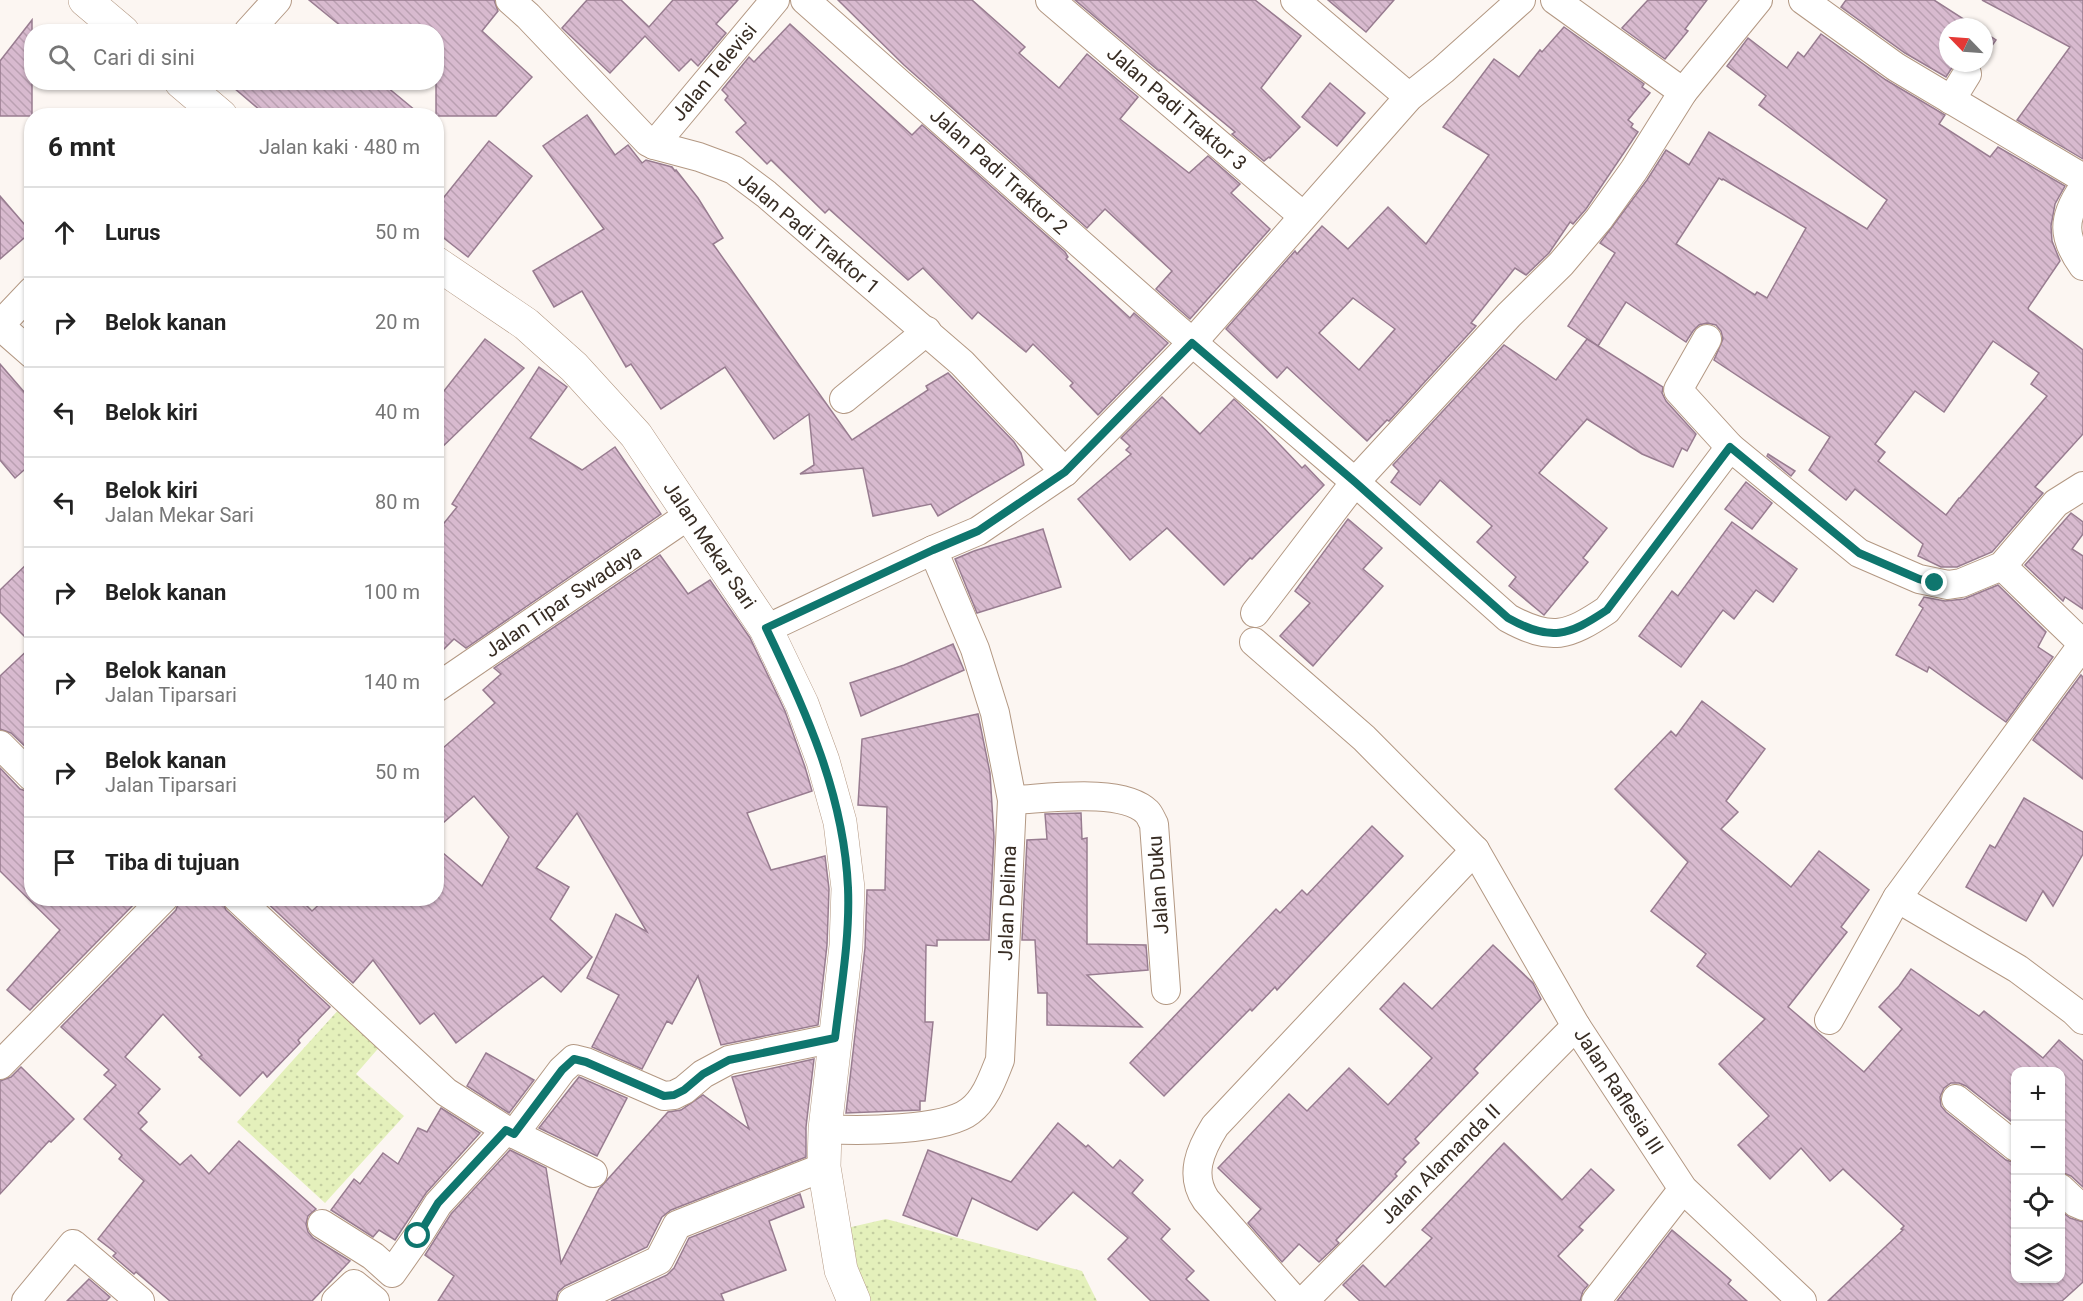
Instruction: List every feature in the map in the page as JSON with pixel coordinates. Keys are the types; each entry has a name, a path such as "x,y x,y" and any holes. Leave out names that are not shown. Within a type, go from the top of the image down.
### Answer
{"street":[{"path":"85,0 114,24"},
{"path":"255,24 277,0"},
{"name":"Jalan Televisi","path":"654,145 775,0"},
{"name":"Jalan Padi Traktor 2","path":"805,0 1192,343 1355,482 1508,618 1523,626 1546,633 1566,633 1583,626 1607,610 1730,447"},
{"name":"Jalan Padi Traktor 3","path":"1050,0 1303,216"},
{"path":"1295,0 1409,97"},
{"path":"766,628 978,531 1065,472 1192,343 1409,97 1443,70 1521,0"},
{"path":"1555,0 1683,92"},
{"path":"1255,613 1355,482 1494,332 1561,264 1599,219 1634,170 1683,92 1758,0"},
{"path":"1803,0 1896,67 2083,178"},
{"name":"Jalan Padi Traktor 1","path":"527,5 648,142 734,170 766,194 962,363 1065,472"},
{"path":"1951,100 1967,74"},
{"path":"2083,189 2070,214 2066,229 2068,241 2083,266"},
{"name":"Jalan Mekar Sari","path":"444,268 526,324 574,367 636,435 766,628 802,704 824,761 840,822 848,888 846,946 825,1129 824,1167 841,1270 854,1301"},
{"path":"24,300 0,326 24,347"},
{"path":"844,399 927,331"},
{"path":"1707,339 1678,390 1730,447 1859,553 1885,566 1919,579 1948,585 1961,583 2002,566 2056,503 2083,486"},
{"name":"Jalan Tipar Swadaya","path":"444,683 689,515"},
{"name":"Jalan Delima","path":"825,1129 921,1126 953,1121 971,1111 984,1096 1000,1060 1012,800 995,713 975,649 933,550"},
{"path":"1829,1020 1898,898 2083,644 2002,566"},
{"name":"Jalan Raflesia III","path":"1254,642 1364,738 1475,850 1576,1026 1683,1189 1802,1301"},
{"path":"0,745 24,769"},
{"name":"Jalan Duku","path":"1012,800 1095,796 1134,804 1147,812 1154,824 1166,990"},
{"path":"1295,1301 1206,1200 1199,1189 1197,1179 1199,1162 1205,1142 1215,1126 1475,850"},
{"path":"1898,898 2018,969 2080,1012"},
{"path":"0,1065 152,906"},
{"path":"246,906 446,1092 510,1132 593,1173"},
{"name":"Jalan Alamanda II","path":"1304,1301 1576,1026"},
{"path":"322,1224 373,1256 392,1273 438,1203 510,1132 574,1059 664,1096 674,1095 684,1090 703,1074 729,1060 835,1038"},
{"path":"1956,1099 2011,1143"},
{"path":"572,1301 659,1260 677,1224 824,1167"},
{"path":"1596,1301 1683,1189"},
{"path":"2065,1192 2076,1203 2083,1206"},
{"path":"26,1301 73,1244 140,1301"},
{"path":"336,1301 354,1284 375,1301"}],"green space":[{"path":"341,1007 382,1044 356,1074 404,1116 325,1203 237,1122"},
{"path":"886,1219 1082,1271 1097,1301 867,1301 847,1228"}],"building":[{"path":"309,0 494,0 498,11 482,31 532,77 496,116 444,116 444,108 436,108 436,90 444,90 444,24 338,24"},
{"path":"587,0 621,0 649,27 673,0 738,0 716,24 726,33 698,66 691,59 679,71 645,36 610,73 562,28"},
{"path":"838,0 972,0 1025,47 1019,53 1059,88 1087,54 1138,97 1120,119 1189,173 1208,156 1240,184 1231,193 1270,229 1190,319 1156,289 1172,271 1105,209 1087,228 904,65"},
{"path":"1075,0 1255,0 1301,36 1261,88 1300,127 1270,158 1264,161 1232,134 1235,132"},
{"path":"1328,0 1394,0 1366,32"},
{"path":"1648,0 1707,0 1685,29 1688,31 1665,59 1622,28"},
{"path":"1846,0 1934,0 1962,18 1939,18 1939,72 1949,72 1946,77 1905,53 1841,7"},
{"path":"1982,0 2083,0 2083,159 2017,120 2070,47"},
{"path":"790,24 912,135 922,125 1065,252 1068,257 1066,259 1130,318 1134,313 1168,343 1098,415 1070,386 1073,383 1033,344 1026,352 978,312 972,319 923,268 908,280 829,209 825,213 771,160 767,164 736,132 746,123 725,100 728,96 722,90 749,57 754,62"},
{"path":"1564,27 1644,84 1642,87 1650,93 1628,120 1633,124 1631,127 1638,132 1586,209 1573,224 1570,222 1549,253 1526,275 1515,268 1471,323 1476,326 1389,421 1387,420 1367,441 1287,367 1277,378 1226,329 1295,251 1297,254 1322,226 1348,249 1388,207 1426,244 1489,155 1443,127 1494,59 1519,77 1540,50 1542,52","holes":["1353,298 1395,329 1359,370 1319,333"]},
{"path":"24,30 24,90 32,90 32,108 24,108 24,116 0,116 0,61"},
{"path":"1821,34 1886,80 1945,115 1939,124 1990,157 1998,147 2065,186 2055,204 2051,226 2052,241 2060,261 2028,308 2083,350 2083,434 2035,487 2043,493 1992,552 1957,567 1941,567 1918,556 1923,544 1855,489 1846,500 1809,470 1830,437 1714,360 1723,339 1716,325 1707,323 1699,325 1686,342 1626,302 1598,346 1568,326 1615,253 1600,243 1647,180 1666,150 1689,165 1709,132 1867,229 1887,200 1759,105 1766,96 1727,66 1748,38 1787,68 1798,52 1804,57","holes":["1719,178 1806,228 1767,298 1757,292 1755,295 1676,244","1993,341 2039,373 2031,384 2047,396 1946,515 1878,461 1885,452 1875,444 1915,391 1944,412"]},
{"path":"1330,83 1365,113 1337,146 1302,117"},
{"path":"236,90 391,90 412,108 258,108"},
{"path":"587,115 615,155 628,145 642,163 646,160 676,170 698,198 723,238 713,244 852,440 928,390 926,386 948,373 1014,442 1021,453 1024,465 938,516 931,504 873,516 863,468 800,474 814,465 809,414 774,439 725,367 661,409 631,364 626,367 582,291 554,307 533,271 604,229 543,146"},
{"path":"489,141 532,176 468,257 444,238 444,197"},
{"path":"0,196 24,224 24,238 0,259"},
{"path":"485,339 524,368 444,445 444,391"},
{"path":"1587,339 1663,387 1662,393 1666,401 1696,434 1687,451 1682,448 1673,467 1642,454 1587,419 1539,473 1607,528 1583,558 1588,562 1544,615 1509,586 1516,577 1477,542 1492,526 1440,480 1420,505 1391,482 1399,471 1393,465 1504,345 1556,380"},
{"path":"0,364 24,392 24,470 15,478 0,460"},
{"path":"539,367 567,387 530,438 582,470 615,447 661,514 466,648 454,639 444,649 444,523 457,507 452,504"},
{"path":"1162,397 1200,434 1234,399 1302,468 1305,465 1324,485 1224,585 1167,528 1130,560 1078,499 1131,454 1126,450 1130,446 1121,438"},
{"path":"1768,454 1795,471 1791,476 1767,456"},
{"path":"1746,482 1772,503 1752,529 1725,509"},
{"path":"2071,513 2083,522 2083,534 2072,549 2083,556 2083,609 2065,597 2063,601 2025,565"},
{"path":"1348,519 1382,548 1363,569 1383,586 1313,666 1280,636 1310,603 1295,591"},
{"path":"1732,522 1797,569 1773,602 1756,590 1734,619 1723,610 1681,667 1639,636 1672,591 1678,596"},
{"path":"1043,529 1061,587 977,613 955,559"},
{"path":"660,555 688,594 710,580 750,638 785,711 812,791 747,813 771,870 825,856 829,889 827,945 818,1025 721,1045 698,976 672,1024 667,1021 642,1069 592,1047 619,995 587,978 616,914 647,932 577,813 536,868 569,887 550,919 592,957 561,992 543,976 456,1043 434,1013 420,1024 373,960 353,983 271,906 307,906 312,911 317,906 444,906 444,854 482,886 509,837 474,796 444,822 444,747 495,703 483,690 501,674 494,668"},
{"path":"24,567 24,636 0,612 0,590"},
{"path":"1998,585 2046,632 2038,647 2053,657 2006,722 1929,667 1927,672 1896,655 1923,608 1919,605 1924,597 1945,601 1964,599"},
{"path":"953,644 964,670 861,716 850,683 904,665"},
{"path":"24,654 24,745 11,733 0,729 0,676"},
{"path":"2081,675 2083,677 2083,779 2033,740"},
{"path":"1702,701 1765,749 1726,801 1738,812 1721,829 1791,887 1819,851 1869,890 1841,927 1847,932 1788,1007 1864,1072 1902,1029 1879,1007 1911,969 1979,1016 1984,1011 2043,1058 2059,1040 2083,1061 2083,1187 2065,1174 2065,1067 2011,1067 2011,1121 1959,1083 1951,1083 1944,1088 1940,1097 1941,1106 1946,1112 2006,1160 2011,1162 2011,1283 2065,1283 2065,1214 2083,1222 2083,1282 2062,1301 1828,1301 1903,1230 1901,1229 1904,1226 1843,1169 1830,1181 1801,1148 1770,1179 1738,1145 1769,1116 1719,1064 1765,1019 1697,966 1706,954 1651,911 1688,862 1615,789 1671,731 1676,736"},
{"path":"978,714 990,773 994,837 989,940 937,940 937,946 926,945 925,1022 933,1022 925,1101 920,1101 920,1110 846,1113 865,948 867,890 885,890 887,807 858,805 862,739"},
{"path":"0,768 24,790 24,895 0,871"},
{"path":"2024,798 2083,832 2083,854 2053,906 2043,891 2026,921 1966,887 1990,845 1995,848"},
{"path":"1081,813 1082,839 1087,838 1087,944 1146,945 1148,970 1087,975 1142,1027 1047,1025 1047,993 1038,993 1035,940 1022,940 1027,840 1047,839 1045,814"},
{"path":"1372,826 1403,856 1277,990 1275,987 1252,1011 1250,1009 1164,1096 1130,1063 1276,909 1280,913 1302,890 1307,895"},
{"path":"36,906 132,906 30,1010 7,990 60,930"},
{"path":"177,906 224,906 330,1007 267,1077 263,1072 240,1096 199,1057 202,1055 163,1014 125,1057 160,1089 138,1113 147,1122 140,1129 180,1165 191,1155 209,1174 239,1141 316,1209 308,1216 306,1224 308,1232 313,1238 350,1261 312,1301 170,1301 113,1256 116,1253 98,1239 144,1181 119,1159 122,1155 84,1119 116,1085 104,1075 109,1070 61,1027 176,910"},
{"path":"1493,945 1533,983 1541,999 1474,1069 1478,1073 1415,1139 1419,1143 1403,1159 1406,1162 1395,1174 1397,1176 1336,1240 1339,1243 1319,1262 1299,1244 1282,1262 1248,1223 1261,1209 1218,1168 1289,1094 1307,1111 1349,1068 1388,1105 1432,1058 1380,1009 1404,983 1432,1009"},
{"path":"486,1053 534,1080 509,1113 467,1086"},
{"path":"814,1059 806,1127 806,1157 671,1210 662,1217 647,1247 565,1286 558,1292 556,1301 438,1301 454,1276 425,1255 451,1214 510,1150 546,1168 561,1263 599,1189 668,1112 681,1110 703,1095 749,1129 732,1077"},
{"path":"21,1067 74,1119 51,1142 49,1141 0,1194 0,1081 11,1077"},
{"path":"579,1077 627,1098 597,1156 539,1128"},
{"path":"441,1108 480,1133 426,1193 395,1240 379,1230 373,1237 331,1210 354,1179 360,1184 383,1153 398,1164 418,1128 427,1132"},
{"path":"1058,1123 1086,1147 1088,1145 1113,1168 1120,1160 1143,1180 1132,1193 1170,1229 1161,1239 1194,1271 1186,1279 1209,1301 1151,1301 1108,1259 1128,1238 1073,1192 1037,1230 972,1198 957,1236 903,1215 928,1150 1011,1182"},
{"path":"1504,1143 1562,1200 1591,1169 1614,1190 1579,1227 1583,1230 1558,1256 1588,1285 1580,1301 1360,1301 1343,1285 1363,1265 1385,1287 1432,1238 1422,1230"},
{"path":"800,1194 804,1207 769,1221 786,1270 721,1294 724,1301 611,1301 667,1275 674,1268 689,1238"},
{"path":"1672,1230 1731,1280 1728,1284 1747,1301 1617,1301"},
{"path":"89,1279 110,1297 106,1301 67,1301"}],"route":[{"path":"418,1236 438,1203 506,1130 514,1134 562,1070 574,1059 664,1096 674,1095 684,1090 703,1074 729,1060 835,1038 846,946 848,888 840,822 824,761 802,704 766,628 978,531 1065,472 1192,343 1355,482 1508,618 1523,626 1546,633 1566,633 1583,626 1607,610 1714,465 1730,447 1859,553 1885,566 1935,583"}]}
